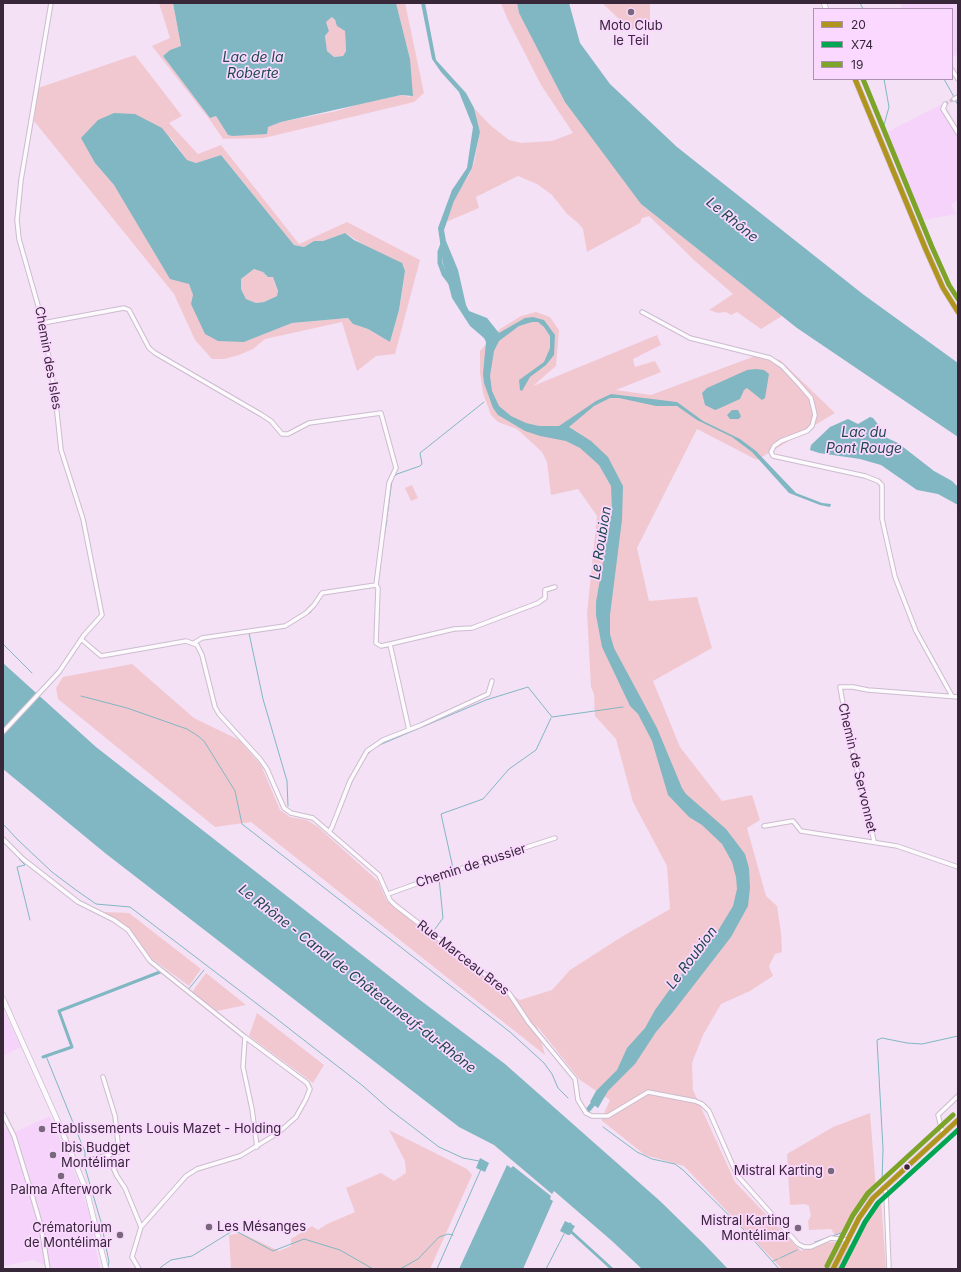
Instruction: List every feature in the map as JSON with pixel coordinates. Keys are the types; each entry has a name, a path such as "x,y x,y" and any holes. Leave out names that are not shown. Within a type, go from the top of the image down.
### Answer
{"main road":[{"path":"855,80 926,250 943,288 958,312"},
{"path":"3,999 76,1164 93,1211 106,1269"},
{"path":"833,1269 862,1214 878,1193 958,1120"}],"street":[{"name":"Chemin des Isles","path":"3,732 58,672 80,639 102,615 82,519 61,450 55,394 43,323 19,239 17,220 21,180 51,3"},
{"path":"945,104 943,109 947,113 958,133"},
{"path":"43,323 124,308 129,310 150,348 155,353 272,421 282,434 288,434 309,423 380,413 396,468 390,484 377,585 376,643 381,646 454,629 472,628 538,603 545,598 545,590 556,587"},
{"path":"642,312 690,338 770,358 782,366 811,398 815,415 812,426 807,431 781,441 774,446 771,452 773,456 865,476 878,481 882,485 882,520 893,570 916,631 952,696 958,696"},
{"path":"80,639 101,656 186,641 194,643 202,638 285,626 306,613 322,593 377,585"},
{"name":"Rue Marceau Bres","path":"194,643 202,655 215,707 219,714 260,759 272,780 284,808 291,813 313,818 379,875 395,905 514,999 530,1023 575,1079 578,1100 586,1113 592,1116 608,1116 648,1092 702,1104 709,1111 737,1175 798,1244 804,1247 811,1247 831,1238 847,1240"},
{"path":"390,644 409,730"},
{"path":"328,832 332,827 350,781 367,750 383,740 409,730 488,694 492,681"},
{"name":"Chemin de Servonnet","path":"874,841 849,736 840,687 952,696"},
{"path":"764,826 790,820 795,822 801,831 874,841 897,846 958,867"},
{"name":"Chemin de Russier","path":"388,894 441,874 555,838"},
{"path":"3,839 23,858 78,902 114,920 128,930 150,961 245,1037 303,1079 310,1089 296,1117 278,1133 235,1158 191,1172 141,1227 133,1252 133,1259 139,1269"},
{"path":"245,1037 243,1067 252,1109 256,1147"},
{"path":"76,1164 116,1154 119,1148 115,1116 103,1077"},
{"path":"943,1134 938,1115 958,1096"},
{"path":"3,1114 14,1136 29,1184 41,1226 48,1269"},
{"path":"108,1156 117,1176 125,1188 141,1227"},
{"path":"883,1188 886,1201 890,1269"},
{"path":"878,1193 886,1201"}],"shaded area":[{"path":"159,3 173,3 181,46 170,50 163,56 210,118 216,116 228,135 232,136 268,127 281,122 337,111 359,104 401,95 410,97 410,59 396,3 405,3 424,93 414,102 264,138 223,139 152,46 170,38"},
{"path":"501,3 517,3 519,13 641,204 782,316 761,329 737,312 731,315 726,312 718,313 709,310 733,294 695,261 649,216 642,218 640,223 587,252 583,229 578,223 567,214 552,195 537,184 518,176 476,197 479,208 446,222 457,193 469,175 474,163 480,132 474,108 490,125 509,140 521,143 552,141 573,133 541,85"},
{"name":"Moto Club le Teil","path":"602,3 650,3 650,21 631,30"},
{"path":"900,3 958,3 958,54 953,56 953,8 902,8"},
{"path":"332,17 339,27 345,31 346,51 343,56 334,57 327,51 325,36 329,31 326,22"},
{"path":"135,55 182,116 169,123 198,154 221,145 299,244 347,222 420,260 395,354 376,356 357,371 342,322 265,339 253,349 239,355 224,359 212,359 195,340 174,294 34,121 38,88","holes":["171,138 187,160 196,163 221,155 294,245 304,247 314,241 323,241 345,233 405,271 399,310 390,342 368,329 353,324 348,318 292,323 244,342 193,295 189,284 114,185 95,163"]},
{"path":"944,103 958,128 958,200 951,204 956,214 923,220 882,135"},
{"path":"254,269 263,272 268,277 273,277 278,292 277,296 264,302 256,303 246,299 241,289 241,279"},
{"path":"536,312 550,317 559,330 556,366 533,386 657,335 661,345 633,359 635,367 655,361 661,372 616,390 651,395 755,356 780,360 835,413 757,460 697,429 637,548 649,601 697,597 712,648 653,681 680,747 722,801 752,795 760,820 747,828 766,896 777,906 781,933 782,952 775,954 769,966 773,976 750,991 721,1004 703,1035 692,1063 693,1090 735,1182 801,1251 823,1243 835,1242 851,1246 881,1200 886,1269 782,1269 684,1166 645,1155 601,1120 610,1100 580,1080 537,1026 545,1055 251,822 215,827 58,699 56,688 63,677 132,664 194,718 239,740 261,765 280,810 290,817 307,820 318,827 378,881 387,901 462,961 520,1000 552,990 570,970 623,936 670,909 667,866 633,802 616,739 595,716 594,694 591,687 587,613 597,516 578,489 551,495 547,462 542,452 517,429 498,422 491,415 483,393 480,373 480,351 500,329 521,316"},
{"path":"412,485 418,498 411,501 405,488"},
{"path":"104,912 129,913 201,969 189,986 151,958 130,930"},
{"path":"206,973 246,1005 217,1011 192,992"},
{"path":"3,1010 21,1047 3,1056"},
{"path":"257,1013 324,1065 313,1083 249,1036"},
{"name":"Mistral Karting","path":"870,1113 876,1189 845,1229 840,1233 835,1235 831,1229 809,1230 808,1221 811,1216 809,1206 805,1204 790,1205 787,1154 833,1127"},
{"path":"50,1116 78,1181 89,1214 100,1269 51,1269 50,1267 33,1260 3,1266 3,1129 12,1126 15,1132"},
{"path":"389,1130 467,1169 472,1175 430,1269 231,1269 229,1235 241,1233 279,1251 291,1246 291,1239 312,1226 318,1230 327,1224 355,1212 346,1188 381,1173 394,1181 406,1173 405,1161"}],"water":[{"name":"Lac de la Roberte","path":"173,3 396,3 410,59 413,96 401,95 281,122 268,127 267,134 232,136 228,135 216,116 210,118 163,56 170,50 181,46","holes":["332,17 337,26 345,31 346,51 343,56 334,57 327,51 325,36 329,31 326,22"]},
{"path":"421,3 425,3 436,60 466,93 474,108 480,132 472,168 454,201 444,230 446,241 458,270 466,305 469,311 487,318 499,333 525,318 533,317 544,320 555,335 554,355 546,365 530,377 522,391 520,390 519,380 544,362 550,348 550,336 544,327 538,322 532,322 519,326 499,341 494,351 490,376 492,391 499,406 511,416 526,423 539,426 559,426 596,401 611,394 677,402 703,421 740,439 756,451 796,493 822,503 831,504 830,507 820,505 789,493 752,452 732,437 697,420 677,406 656,406 619,398 610,398 594,406 569,427 591,441 608,457 623,486 622,520 610,615 610,634 614,648 657,728 682,788 686,794 726,829 745,854 749,868 750,888 748,906 731,937 656,1032 635,1064 608,1091 598,1108 590,1102 596,1091 617,1070 627,1048 645,1028 655,1010 675,982 716,934 733,906 737,889 736,877 732,862 722,844 702,825 689,817 668,795 652,741 638,714 630,706 602,647 596,615 596,602 612,511 611,486 599,465 580,448 566,441 540,436 525,431 498,415 493,408 484,383 483,374 486,342 484,338 470,326 452,298 443,263 438,228 452,190 467,168 473,127 459,92 441,72 432,59"},
{"name":"Le Rhône","path":"517,3 569,3 580,43 610,84 677,147 864,295 958,363 958,437 797,328 641,204 565,102 519,13"},
{"path":"114,113 135,114 162,128 187,160 196,163 221,155 294,245 304,247 314,241 323,241 345,233 354,240 402,263 405,271 399,310 390,342 368,329 353,324 348,318 292,323 244,342 218,341 205,334 191,304 193,295 189,284 170,279 114,185 95,163 81,138 98,120","holes":["254,269 263,272 268,277 273,277 278,291 277,296 264,302 256,303 246,299 241,289 241,279"]},
{"path":"747,370 764,370 769,374 765,398 762,400 747,388 744,390 740,399 718,409 715,410 705,405 702,393 707,388"},
{"path":"732,410 738,410 741,416 739,419 730,419 727,415"},
{"name":"Lac du Pont Rouge","path":"870,417 877,423 885,437 898,443 934,471 952,481 958,487 958,505 938,494 917,490 881,465 860,459 819,453 810,450 811,445 830,427 848,419 858,424"},
{"name":"Le Rhône - Canal de Châteauneuf-du-Rhône","path":"3,663 96,747 420,1000 505,1064 660,1201 728,1269 642,1269 554,1191 552,1194 494,1145 459,1127 105,853 3,769"},
{"path":"480,1158 489,1163 485,1172 476,1168"},
{"path":"507,1165 511,1168 513,1166 551,1196 550,1199 553,1201 523,1269 459,1269"},
{"path":"565,1221 575,1226 570,1235 560,1231"}],"waterway":[{"path":"860,3 862,8"},
{"path":"884,80 889,107 884,125"},
{"path":"945,80 954,97"},
{"path":"955,100 958,105"},
{"path":"883,130 884,134"},
{"path":"888,144 904,180"},
{"name":"Le Roubion","path":"443,244 440,252 440,263 444,274 450,282"},
{"path":"394,477 397,474 420,466 422,464 420,453 484,402"},
{"path":"387,517 392,480"},
{"path":"384,537 387,520"},
{"path":"378,583 380,566"},
{"path":"287,626 311,612"},
{"path":"282,628 249,633 263,699 287,781 288,806"},
{"path":"3,644 32,673"},
{"path":"377,746 486,700 528,687 552,717 623,707"},
{"path":"81,696 127,708 187,729 198,736 204,741 235,791 242,824 510,1032 544,1063 552,1074 558,1088 568,1098"},
{"path":"407,885 453,868 441,814 483,799 509,769 536,750 551,718"},
{"path":"366,756 371,751"},
{"path":"333,829 353,779"},
{"path":"3,824 52,872 76,890 96,904 130,907 273,1016 439,1147 463,1158 479,1161"},
{"path":"19,859 25,865 17,867 30,920"},
{"path":"435,929 443,918 439,878"},
{"path":"165,970 175,979"},
{"path":"188,990 204,970"},
{"path":"43,1057 72,1047 59,1011 160,972"},
{"path":"815,1242 841,1233 846,1229 868,1197 882,1182 883,1149 877,1040 882,1038 907,1043 922,1044 958,1036"},
{"path":"46,1056 85,1152 85,1159"},
{"name":"Le Roubion","path":"588,1110 597,1099"},
{"path":"603,1127 637,1152 652,1159 675,1164 683,1170 750,1236 779,1269"},
{"path":"84,1164 101,1222 109,1262 108,1267"},
{"path":"437,1269 481,1169"},
{"path":"570,1224 567,1228 612,1269"},
{"path":"160,1269 171,1260 192,1256 234,1230 273,1251 304,1239 340,1250 373,1269"},
{"path":"400,1269 418,1259 439,1237 448,1234 453,1235"},
{"path":"546,1269 564,1234"},
{"path":"780,1258 797,1250"},
{"path":"773,1261 778,1259"}],"tunnel":[{"path":"945,104 954,99"}],"transit line":[{"name":"20","path":"855,80 926,250 943,288 958,312"},
{"name":"19","path":"863,80 932,247 949,285 958,299"},
{"name":"19","path":"827,1266 853,1215 868,1193 953,1115"},
{"name":"20","path":"833,1269 859,1218 873,1198 958,1120"},
{"name":"X74","path":"841,1269 865,1222 878,1203 958,1130"}],"place":[{"name":"Moto Club le Teil","path":"631,12"},
{"name":"Etablissements Louis Mazet - Holding","path":"42,1129"},
{"name":"Ibis Budget Montélimar","path":"53,1155"},
{"name":"Mistral Karting","path":"831,1171"},
{"name":"Palma Afterwork","path":"61,1176"},
{"name":"Les Mésanges","path":"209,1227"},
{"name":"Mistral Karting Montélimar","path":"798,1228"},
{"name":"Crématorium de Montélimar","path":"120,1235"}]}
